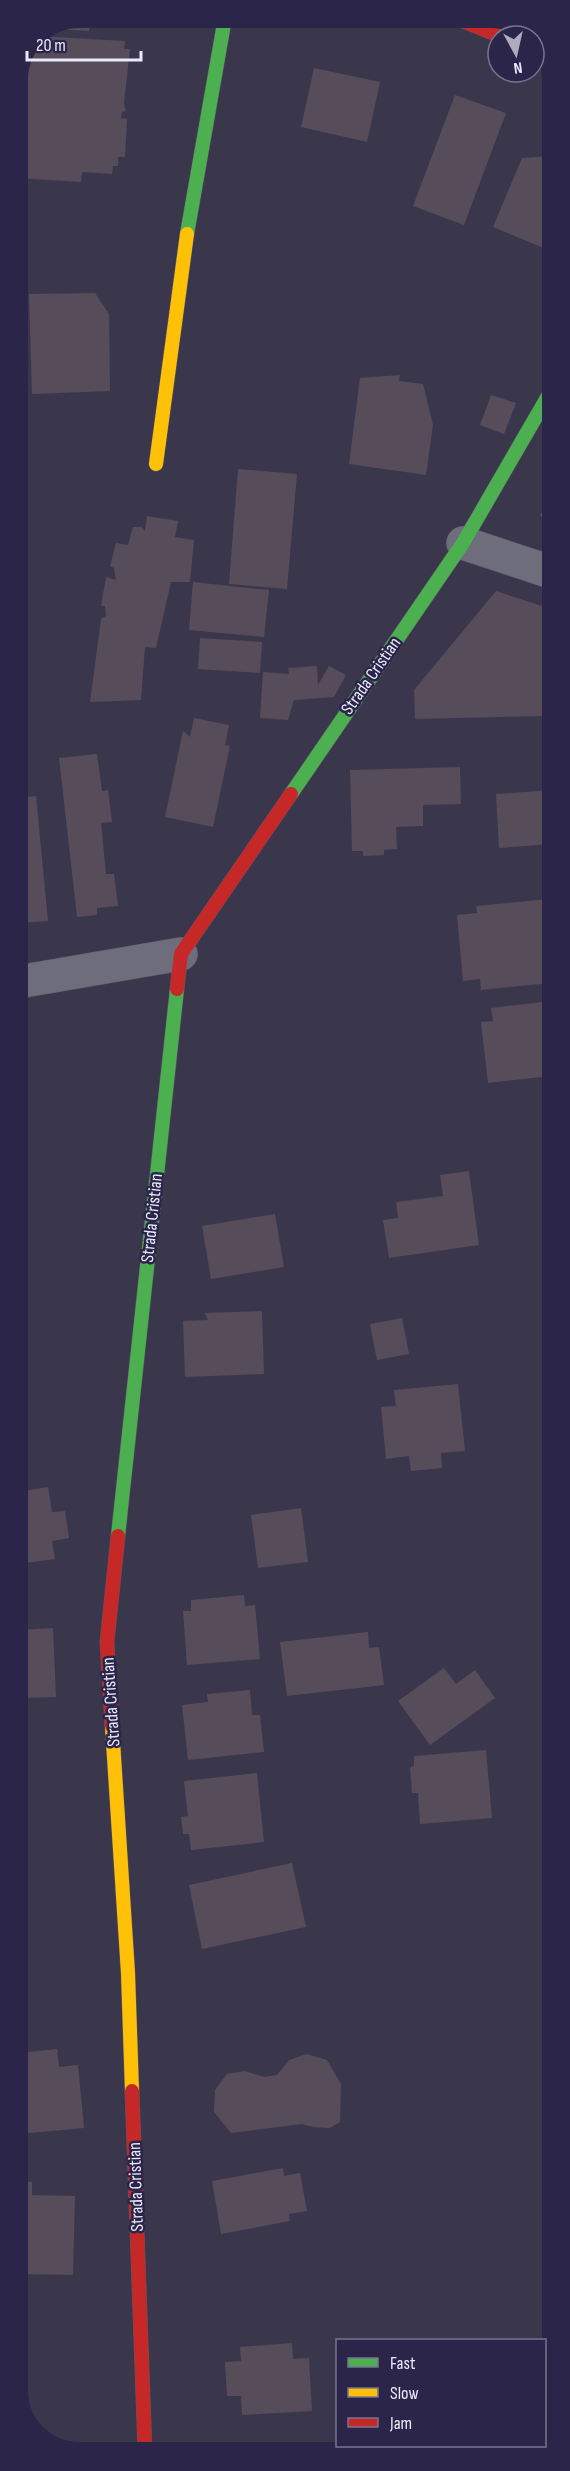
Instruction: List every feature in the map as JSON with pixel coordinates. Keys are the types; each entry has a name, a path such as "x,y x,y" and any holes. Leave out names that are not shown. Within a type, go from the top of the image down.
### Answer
{"street":[{"path":"156,464 162,400 187,225 223,28"},
{"name":"Strada Cristian","path":"145,2442 128,1973 107,1642 181,954 463,543 542,408"},
{"path":"463,543 542,569"},
{"path":"28,980 181,954"}],"building":[{"path":"89,28 89,31 67,30"},
{"path":"51,37 125,41 124,49 130,49 124,103 126,111 122,112 121,118 127,119 125,157 118,157 118,166 113,166 112,174 82,172 81,182 28,179 29,70 37,51"},
{"path":"314,68 380,82 367,142 301,127"},
{"path":"455,95 506,113 464,225 413,206"},
{"path":"542,157 542,247 493,227 522,158"},
{"path":"95,293 109,314 110,391 32,394 29,294"},
{"path":"400,375 399,381 423,384 433,425 426,475 349,464 360,378"},
{"path":"491,395 516,403 504,434 480,425"},
{"path":"238,469 297,474 287,589 229,584"},
{"path":"147,516 178,521 175,537 194,540 190,582 171,582 156,648 145,647 141,700 90,702 101,619 106,616 105,606 101,606 106,577 116,580 114,568 110,566 116,543 128,545 133,527 142,527 145,531"},
{"path":"193,582 269,590 264,637 189,630"},
{"path":"496,591 542,606 542,716 415,719 414,690"},
{"path":"200,638 262,642 260,673 198,669"},
{"path":"317,666 318,685 329,666 346,675 334,697 294,700 288,720 260,718 263,672 289,674 288,668"},
{"path":"194,718 229,725 225,745 230,746 213,827 165,817 183,731 190,737"},
{"path":"97,754 102,791 108,790 112,822 101,823 106,874 114,874 118,906 97,908 97,915 77,917 59,758"},
{"path":"460,767 461,804 423,805 423,826 396,827 397,849 384,850 384,855 363,856 363,851 352,851 350,770"},
{"path":"542,791 542,845 499,848 496,794"},
{"path":"36,796 48,921 28,922 28,797"},
{"path":"542,900 542,984 481,990 480,979 463,981 457,915 477,913 476,906"},
{"path":"542,1002 542,1077 488,1083 481,1022 493,1021 491,1008"},
{"path":"469,1171 479,1245 389,1258 383,1220 398,1218 396,1202 443,1196 440,1175"},
{"path":"275,1214 284,1267 211,1279 202,1226"},
{"path":"262,1311 264,1374 185,1377 183,1321 208,1320 205,1313"},
{"path":"402,1318 409,1354 377,1360 370,1324"},
{"path":"458,1384 465,1451 441,1453 442,1468 411,1471 409,1456 386,1459 381,1407 396,1406 394,1390"},
{"path":"48,1487 52,1512 65,1511 69,1538 52,1541 55,1559 28,1563 28,1490"},
{"path":"301,1508 308,1562 258,1568 251,1515"},
{"path":"244,1595 245,1606 255,1605 260,1659 187,1665 183,1611 191,1611 191,1600"},
{"path":"53,1628 56,1697 28,1698 28,1629"},
{"path":"368,1632 369,1648 379,1647 384,1685 287,1696 280,1642"},
{"path":"444,1668 456,1684 475,1670 495,1698 430,1745 398,1701"},
{"path":"250,1690 252,1715 260,1715 264,1752 188,1760 182,1705 208,1702 207,1694"},
{"path":"486,1750 492,1818 420,1824 418,1793 412,1793 410,1767 414,1766 414,1756"},
{"path":"257,1773 264,1842 191,1850 189,1834 183,1834 181,1817 188,1816 184,1781"},
{"path":"292,1863 306,1927 202,1949 189,1885"},
{"path":"57,2049 59,2067 78,2065 84,2128 28,2133 28,2052"},
{"path":"307,2054 327,2060 341,2084 340,2122 330,2128 302,2124 231,2133 214,2112 215,2090 227,2074 245,2071 264,2077 277,2075 289,2060"},
{"path":"283,2168 284,2176 300,2173 307,2211 289,2214 290,2221 221,2234 212,2181"},
{"path":"28,2182 32,2182 32,2195 75,2196 73,2275 28,2274"},
{"path":"292,2343 293,2359 309,2358 312,2411 242,2415 241,2396 227,2396 225,2362 241,2361 240,2347"}],"traffic: fast":[{"path":"187,234 223,28"},
{"path":"291,794 463,543 542,407"},
{"path":"118,1536 177,989"}],"traffic: slow":[{"path":"156,464 187,234"},
{"path":"112,1726 128,1973 132,2091"}],"traffic: jam":[{"path":"177,989 181,954 291,794"},
{"path":"112,1726 107,1642 118,1536"},
{"path":"132,2091 145,2442"}]}
